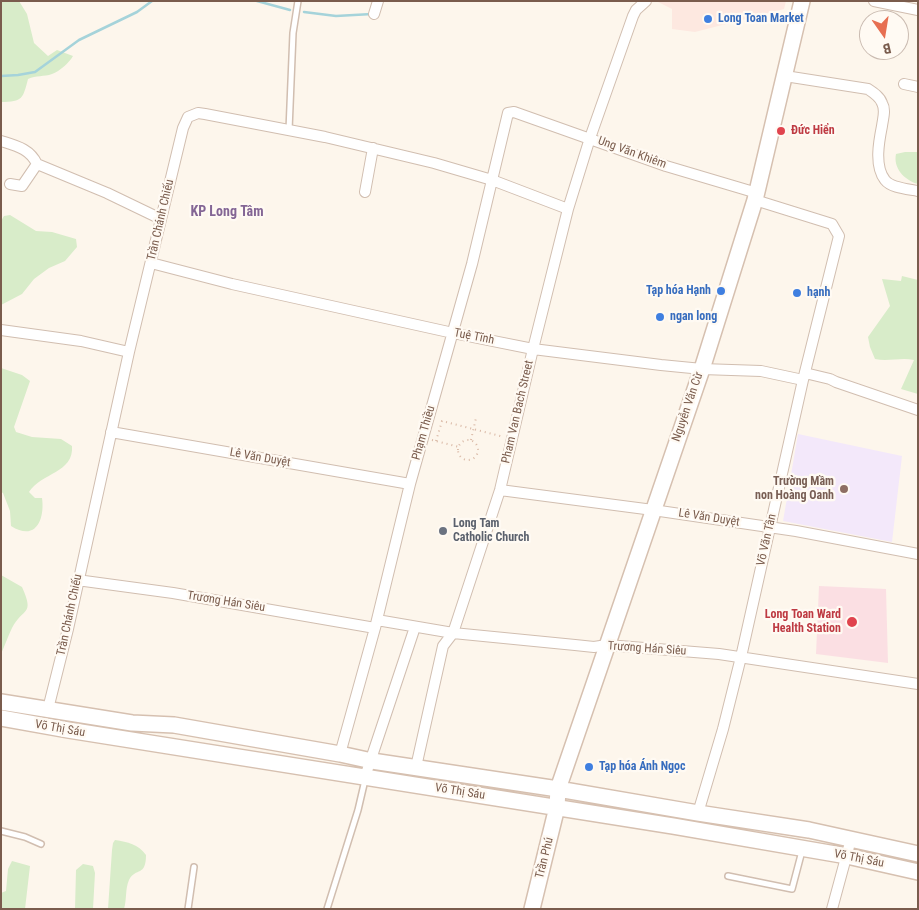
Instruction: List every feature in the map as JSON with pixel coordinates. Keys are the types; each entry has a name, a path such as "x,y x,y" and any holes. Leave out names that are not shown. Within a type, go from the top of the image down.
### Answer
{"main road":[{"name":"Nguyễn Văn Cừ","path":"557,807 558,789 702,369 756,197 802,1"},
{"name":"Võ Thị Sáu","path":"1,702 132,723 174,725 372,761 809,830 918,854"},
{"name":"Võ Thị Sáu","path":"1,718 802,848 918,872"},
{"name":"Trần Phú","path":"532,909 557,807"}],"street":[{"path":"374,14 378,1"},
{"name":"Pham Van Bach Street","path":"416,767 443,646 453,633 500,490 532,349 568,209 590,138 623,44 636,10 646,1"},
{"path":"874,1 918,10"},
{"path":"785,76 868,89 876,95 882,102 884,110 878,154 885,180 892,185 918,191"},
{"path":"904,84 918,87"},
{"name":"Ung Văn Khiêm","path":"508,113 514,112 590,138 832,224 839,236"},
{"name":"Phạm Thiều","path":"340,754 376,624 410,484 472,264 508,113"},
{"name":"Trần Chánh Chiếu","path":"48,709 68,629 77,580 129,352 183,128 188,117 192,114 205,114 373,148 492,180 568,209"},
{"path":"1,141 23,148 33,155 37,164 107,193 161,219"},
{"path":"365,192 373,148"},
{"path":"10,184 22,186 37,164"},
{"name":"Võ Văn Tần","path":"698,813 723,729 741,657 804,377 839,236"},
{"name":"Tuệ Tĩnh","path":"151,263 232,284 532,349 702,369 761,370 830,379 918,410"},
{"path":"1,330 81,341 129,352"},
{"name":"Lê Văn Duyệt","path":"111,432 410,484"},
{"name":"Lê Văn Duyệt","path":"500,490 653,510 848,540 918,554"},
{"name":"Trương Hán Siêu","path":"77,580 376,624 575,646 594,647 608,645 741,657 918,684"},
{"path":"366,777 415,627"},
{"path":"832,909 851,839"}],"lane":[{"path":"289,131 293,32 298,1"},
{"path":"327,909 358,810 366,777"},
{"path":"1,831 25,837 41,844"},
{"path":"728,876 792,889 802,848"},
{"path":"188,909 194,867"}],"path":[{"path":"471,440 476,418"},
{"path":"436,441 442,421 511,439"},
{"path":"430,440 459,447"},
{"path":"471,440 477,444 479,451 473,459 467,460 461,457 458,451 465,441 471,440"}],"shaded area":[{"name":"Long Toan Market","path":"656,1 786,1 784,9 695,32 672,29 672,9"},
{"name":"Trường Mầm non Hoàng Oanh","path":"798,434 902,456 892,542 783,521"},
{"name":"Long Toan Ward Health Station","path":"819,586 886,589 888,663 816,654"}],"green space":[{"path":"1,1 19,1 27,14 34,43 48,56 57,50 73,56 55,73 28,79 21,98 8,102 1,102"},
{"path":"918,152 918,184 908,180 898,169 896,154"},
{"path":"10,215 36,231 52,232 76,239 77,247 65,261 49,268 34,279 22,294 1,305 1,221 4,216"},
{"path":"902,276 918,280 918,394 901,389 914,360 875,359 868,337 890,306 882,279 901,281"},
{"path":"1,368 22,375 30,381 14,427 16,432 32,437 61,439 72,446 68,462 34,486 29,492 35,498 42,498 43,506 40,520 33,530 20,530 11,526 10,511 1,492"},
{"path":"1,575 22,587 26,596 27,607 12,628 1,654"},
{"path":"115,840 132,844 140,848 146,855 146,862 142,869 129,880 124,909 108,909 112,850"},
{"path":"12,861 30,866 25,909 1,909 1,893 6,891 8,869"},
{"path":"83,864 93,866 95,873 93,909 75,909 76,870"}],"waterway":[{"path":"1,76 35,72 79,40 137,12 152,1"},
{"path":"257,1 290,10"},
{"path":"304,12 336,16 372,14"}],"place":[{"name":"Long Toan Market","path":"708,19"},
{"name":"Đức Hiển","path":"781,131"},
{"name":"Tạp hóa Hạnh","path":"721,291"},
{"name":"hạnh","path":"797,293"},
{"name":"ngan long","path":"660,317"},
{"name":"Trường Mầm non Hoàng Oanh","path":"844,489"},
{"name":"Long Tam Catholic Church","path":"443,531"},
{"name":"Long Toan Ward Health Station","path":"852,622"},
{"name":"Tạp hóa Ánh Ngọc","path":"589,767"}],"district":[{"name":"KP Long Tâm","path":"227,212"}]}
